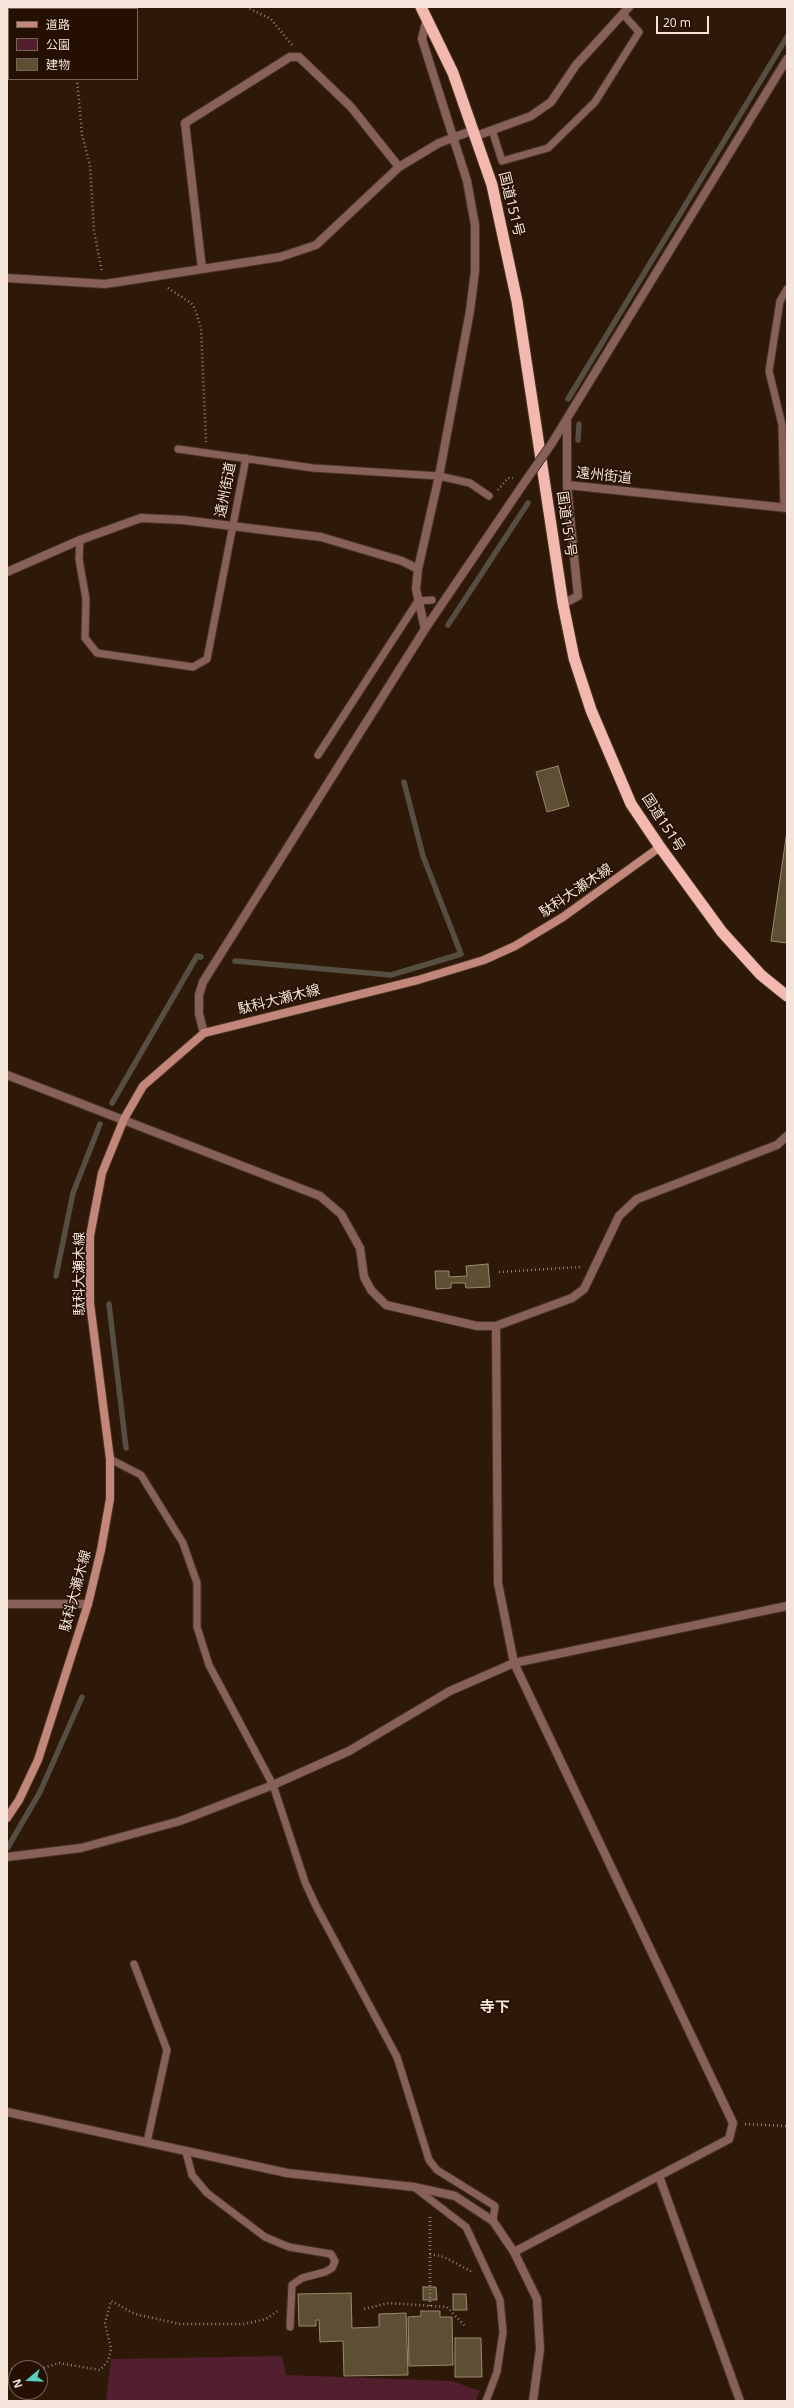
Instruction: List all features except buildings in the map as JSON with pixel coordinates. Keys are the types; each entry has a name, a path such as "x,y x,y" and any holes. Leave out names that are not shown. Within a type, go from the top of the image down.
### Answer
{"highway":[{"name":"国道151号","path":"421,7 453,73 492,185 517,301 563,604 574,658 591,710 609,756 631,804 660,847 722,932 762,975 787,996"}],"main road":[{"name":"駄科大瀬木線","path":"7,1818 18,1800 38,1760 88,1604 110,1499 110,1459 90,1303 90,1236 102,1173 124,1119 144,1086 204,1033 418,980 484,960 515,946 563,917 660,847"}],"street":[{"path":"7,278 105,284 280,257 316,245 398,168 453,137 492,130 531,116 551,102 576,65 629,7"},
{"path":"425,629 416,589 418,569 439,476 470,311 475,271 475,225 467,180 422,39 427,18"},
{"path":"202,269 185,123 290,57 299,57 351,107 398,168"},
{"path":"204,1033 199,1014 199,995 203,982 425,629 567,420 787,59"},
{"name":"遠州街道","path":"567,420 567,485 786,508"},
{"path":"563,604 578,596 567,485"},
{"name":"遠州街道","path":"7,572 80,540 141,518 183,520 234,526"},
{"path":"234,526 321,537 402,561 418,569"},
{"path":"7,1075 320,1196 341,1214 360,1248 364,1277 371,1290 386,1305 477,1326 496,1326 572,1298 584,1289 619,1216 638,1199 764,1151 777,1145 786,1138"},
{"path":"496,1326 498,1583 514,1662 733,2123 729,2139 514,2252"},
{"path":"7,1604 88,1604"},
{"path":"7,1857 81,1848 164,1825 273,1785 349,1752 450,1691 514,1662 787,1606"},
{"path":"7,2112 287,2173 414,2187 455,2196 493,2221 514,2252 538,2299 540,2350 533,2401"},
{"path":"659,2176 740,2401"}],"lane":[{"path":"492,130 502,161 548,148 595,102 639,32 623,14"},
{"path":"786,508 782,425 769,371 780,301 787,289"},
{"path":"178,449 246,458"},
{"name":"遠州街道","path":"234,526 246,458 313,468 439,476 470,483 490,496"},
{"path":"80,540 78,559 86,599 84,638 97,653 193,667 206,659 234,526"},
{"path":"318,755 418,600 432,600"},
{"path":"110,1459 141,1475 183,1543 197,1583 197,1627 209,1665 273,1785 305,1882 397,2057 429,2160 437,2170 495,2206 493,2221"},
{"path":"134,1964 167,2050 147,2142"},
{"path":"186,2152 192,2175 207,2194 265,2237 289,2247 332,2254 335,2261 332,2268 325,2272 302,2278 292,2285 290,2327"},
{"path":"414,2187 430,2201 466,2227 500,2300 503,2332 497,2372 486,2401"}],"path":[{"path":"246,7 271,19 299,57"},
{"path":"77,80 82,135 90,165 94,231 105,284"},
{"path":"166,287 191,303 195,309 201,328 206,453"},
{"path":"490,496 493,496 510,476 514,478"},
{"path":"499,1272 595,1266"},
{"path":"733,2123 787,2126"},
{"path":"430,2201 430,2306"},
{"path":"430,2254 444,2256 478,2276"},
{"path":"48,2367 60,2363 100,2370 108,2361 111,2349 106,2323 111,2301 135,2314 180,2324 244,2324 266,2319 291,2301"},
{"path":"364,2309 389,2303 447,2307 465,2326"}],"green space":[{"path":"282,2356 286,2375 452,2381 480,2391 476,2401 106,2401 111,2359"}],"waterway":[{"path":"568,399 787,37"},
{"path":"578,440 579,424"},
{"path":"448,625 528,503"},
{"path":"235,961 391,975 461,954 423,856 404,782"},
{"path":"112,1103 197,956 201,957"},
{"path":"56,1276 73,1193 100,1124"},
{"path":"109,1304 126,1448"},
{"path":"8,1847 40,1792 82,1697"}],"district":[{"name":"寺下","path":"495,2008"}]}
